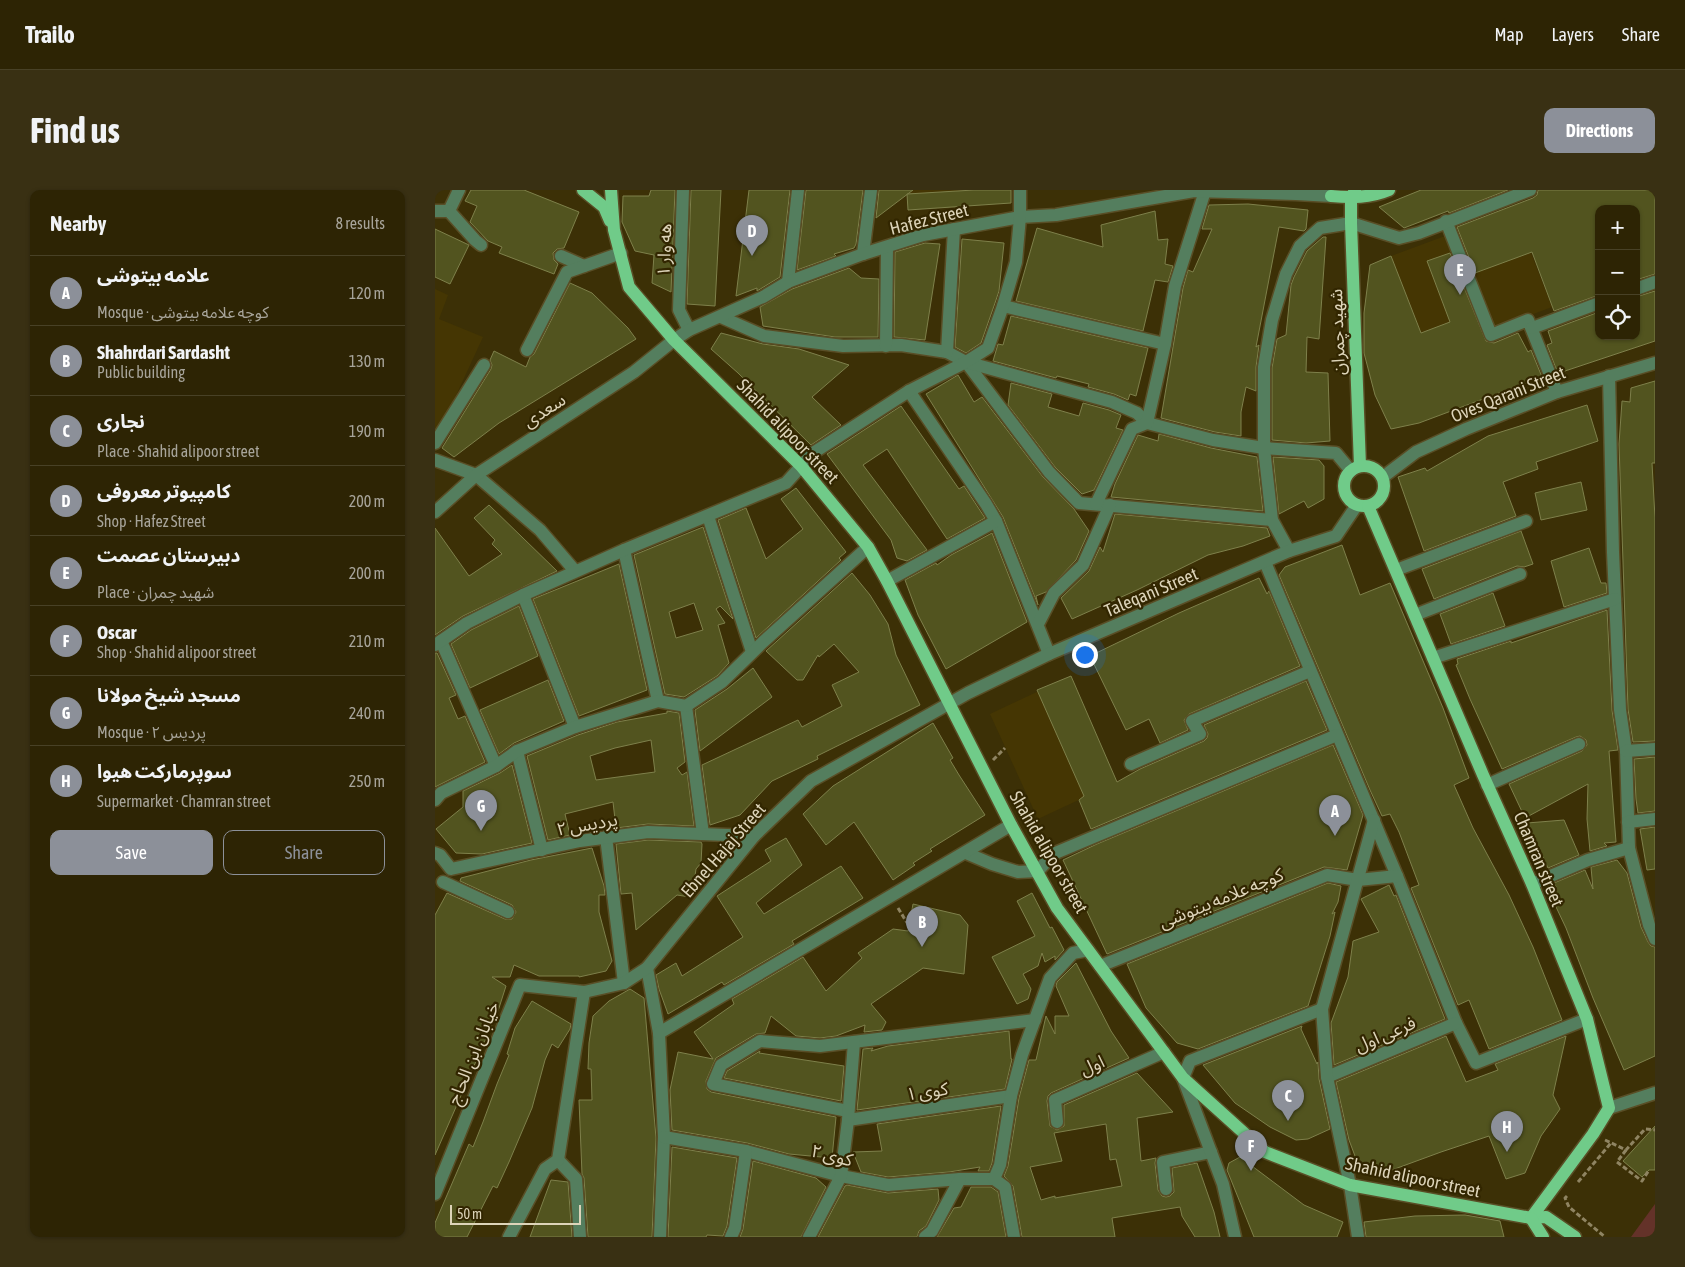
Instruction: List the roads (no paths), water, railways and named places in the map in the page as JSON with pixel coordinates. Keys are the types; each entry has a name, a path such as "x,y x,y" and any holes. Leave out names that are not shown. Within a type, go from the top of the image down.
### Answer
{"main road":[{"path":"583,190 604,208 614,225"},
{"path":"611,190 614,225"},
{"path":"1329,193 1376,196 1389,190"},
{"name":"شهید چمران","path":"1353,194 1351,223 1355,469"},
{"name":"Shahid alipoor street","path":"614,225 629,287 673,340 801,466 868,547 1011,826 1038,871 1057,908 1183,1078 1265,1152 1350,1184 1531,1218 1546,1216 1575,1237"},
{"path":"1373,468 1383,477 1383,495 1374,504 1363,505 1351,501 1344,490 1344,483 1355,469 1373,468"},
{"name":"Chamran street","path":"1363,505 1396,570 1487,785 1532,884 1587,1019 1609,1108"},
{"path":"1542,1236 1531,1218 1593,1134 1609,1108"}],"street":[{"path":"449,211 459,190"},
{"name":"هه وار ۱","path":"683,190 679,310 689,330"},
{"path":"788,282 798,190"},
{"path":"863,254 871,190"},
{"path":"496,766 438,643 467,623 523,594 786,483 813,453 909,391 966,362 988,348 1016,262 1021,216 1020,190"},
{"path":"1289,551 1272,520 1264,448 1264,367 1272,320 1286,274 1300,246 1320,228 1351,223 1399,238 1530,190"},
{"name":"Hafez Street","path":"673,340 689,330 763,297 788,282 887,246 954,229 1021,216 1056,215 1194,191 1329,193"},
{"path":"1147,423 1165,344 1175,286 1205,192"},
{"path":"435,211 449,211 481,245"},
{"path":"1446,222 1491,335 1528,320 1557,392"},
{"path":"947,352 954,229"},
{"path":"886,346 887,246"},
{"path":"527,350 567,272 621,253"},
{"path":"561,256 583,266"},
{"path":"1640,288 1655,282"},
{"path":"1531,328 1595,304"},
{"path":"1003,306 1165,344"},
{"path":"721,317 764,336 843,346 901,345 947,352 966,362 1112,402 1137,412 1147,423 1213,440 1264,448 1336,453 1355,469"},
{"name":"سعدی","path":"435,512 476,475 634,372 673,340"},
{"path":"966,362 1049,472 1079,503 1272,520"},
{"name":"Oves Qarani Street","path":"1383,477 1416,452 1466,428 1557,392 1655,363"},
{"path":"435,443 484,365"},
{"path":"1609,376 1613,552 1620,710 1626,752 1629,848 1649,902 1655,939"},
{"path":"909,391 996,521 1049,654"},
{"path":"1096,504 1132,429 1147,423"},
{"path":"435,460 476,475 540,530 575,571"},
{"path":"1038,624 1053,593 1083,565 1110,505"},
{"name":"Taleqani Street","path":"950,705 968,693 1049,654 1289,551 1336,536 1363,505"},
{"path":"709,516 752,652"},
{"path":"887,581 996,521"},
{"path":"1396,570 1526,521"},
{"path":"435,800 441,793 496,766 517,751 575,727 658,701 686,706 722,682 752,652 868,547"},
{"path":"624,550 658,701"},
{"path":"1265,562 1397,876 1456,1023 1476,1063 1587,1019"},
{"path":"1415,615 1520,574"},
{"path":"523,594 575,727"},
{"path":"1433,658 1615,599"},
{"path":"1131,764 1200,734 1192,721 1310,671"},
{"name":"Ebnel Hajaj Street","path":"584,992 624,983 647,968 754,836 811,781 950,705"},
{"path":"686,706 703,834"},
{"path":"966,852 992,864 1018,872 1038,871 1053,854 1337,736"},
{"path":"1487,785 1579,744"},
{"path":"1626,752 1655,749"},
{"path":"517,751 542,850"},
{"path":"1628,822 1655,819"},
{"path":"1358,1237 1350,1184 1327,1077 1322,1009 1373,820"},
{"path":"659,1033 1011,826"},
{"name":"پردیس ۲","path":"451,869 606,837 648,832 754,836"},
{"path":"606,837 624,983"},
{"path":"1532,884 1588,860 1629,848"},
{"path":"435,853 440,855 451,869 435,893"},
{"name":"کوچه علامه بیتوشی","path":"1100,966 1327,875 1358,880 1397,876"},
{"path":"443,882 508,912"},
{"path":"1014,1237 1005,1187 995,1179 1000,1165 1011,1096 1022,1055 1050,978 1073,953 1089,950"},
{"path":"647,968 659,1033 664,1137 660,1237"},
{"name":"خیابان ابن الحاج","path":"435,1194 520,985 584,992"},
{"path":"509,1237 545,1169 558,1160 584,992"},
{"path":"1235,1237 1223,1184 1183,1078 1189,1061 1322,1009"},
{"path":"809,1237 841,1176 854,1042 1035,1020"},
{"name":"فرعی اول","path":"1327,1077 1456,1023"},
{"name":"کوی ۱","path":"854,1042 820,1046 760,1041 721,1065 713,1084 848,1116 1011,1096"},
{"name":"اول","path":"1057,1122 1055,1100 1164,1052"},
{"path":"1609,1108 1655,1092"},
{"name":"کوی ۲","path":"664,1137 746,1151 841,1176 888,1185 960,1179 995,1179"},
{"path":"731,1237 735,1228 746,1151"},
{"path":"1166,1189 1163,1162 1211,1152"},
{"path":"558,1160 576,1179 580,1237"},
{"path":"925,1237 932,1231 960,1179"}],"place":[{"name":"کامپیوتر معروفی","path":"752,256"},
{"name":"دبیرستان عصمت","path":"1460,295"},
{"name":"مسجد شیخ مولانا","path":"481,831"},
{"name":"علامه بیتوشی","path":"1335,836"},
{"name":"Shahrdari Sardasht","path":"922,947"},
{"name":"نجاری","path":"1288,1121"},
{"name":"سوپرمارکت هیوا","path":"1507,1152"},
{"name":"Oscar","path":"1251,1171"}]}
